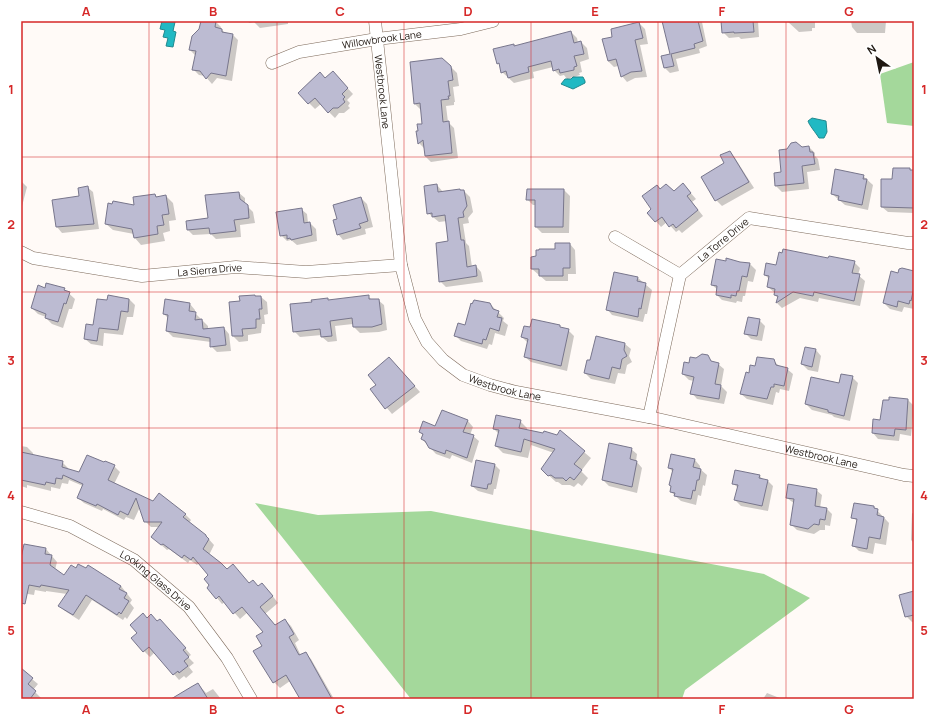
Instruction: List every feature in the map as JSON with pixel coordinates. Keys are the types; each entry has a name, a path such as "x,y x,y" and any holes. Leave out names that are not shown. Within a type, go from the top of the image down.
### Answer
{"street":[{"name":"Westbrook Lane","path":"375,21 401,265 415,319 427,342 442,360 464,374 490,385 516,392 649,418 914,476"},
{"name":"Willowbrook Lane","path":"272,64 299,52 377,39 461,29 493,21"},
{"name":"La Torre Drive","path":"680,275 749,218 914,243"},
{"path":"615,237 680,275 649,418"},
{"name":"La Sierra Drive","path":"21,252 33,258 142,276 236,267 306,272 401,265"},
{"name":"Looking Glass Drive","path":"21,512 70,526 134,560 189,607 227,658 251,699"}],"green space":[{"path":"914,62 914,126 887,123 880,74"},
{"path":"255,503 318,515 431,511 764,574 810,598 685,690 682,699 411,699"}],"water":[{"path":"162,21 175,22 173,31 176,32 173,47 166,46 168,38 163,37 165,30 160,29"},
{"path":"573,77 583,77 585,83 573,89 561,84 565,79 571,79"},
{"path":"812,118 826,121 827,132 824,138 819,138 810,125 808,121"}],"building":[{"path":"201,21 216,21 215,27 222,29 222,32 233,34 226,76 211,73 206,79 200,71 192,70 196,51 189,50 192,36 199,29"},
{"path":"662,21 698,21 703,41 694,44 695,48 671,54 674,66 664,68 661,56 670,54"},
{"path":"721,21 753,21 754,32 722,33"},
{"path":"639,22 643,38 635,40 642,71 631,72 621,77 616,59 608,61 602,39 612,37 611,29"},
{"path":"571,31 574,43 581,41 584,54 574,56 577,66 574,67 574,70 560,73 559,69 553,71 551,61 528,67 529,72 508,78 506,71 501,73 499,63 497,64 493,49 514,44 514,46"},
{"path":"442,58 451,66 453,80 448,81 449,99 441,100 443,122 449,121 452,153 425,156 423,140 418,144 416,131 418,131 417,124 422,124 420,103 414,104 410,62"},
{"path":"333,71 348,88 342,94 345,97 343,99 345,102 338,108 333,108 328,113 315,98 308,104 298,93 320,72 325,78"},
{"path":"796,142 802,147 809,146 810,152 813,152 815,164 802,166 804,183 775,186 774,173 781,172 779,150 787,149 791,143"},
{"path":"730,151 749,182 715,201 701,177 724,163 720,155"},
{"path":"893,168 910,168 910,170 914,170 914,208 881,207 881,179 892,179"},
{"path":"835,169 864,175 863,179 867,179 862,205 838,200 839,196 831,194"},
{"path":"683,183 691,193 687,196 698,210 676,228 673,224 669,227 662,217 655,222 647,213 651,209 642,196 657,185 660,189 666,184 674,191"},
{"path":"437,184 438,192 460,189 464,190 467,206 463,212 464,217 458,218 461,240 464,240 467,267 476,265 477,276 439,282 436,243 448,241 445,215 432,217 432,213 427,214 424,186"},
{"path":"88,186 94,224 56,227 52,200 79,196 78,188"},
{"path":"527,189 564,189 563,227 535,227 535,200 526,200"},
{"path":"239,192 240,199 248,205 249,218 234,220 236,231 210,234 209,228 187,230 186,221 208,218 205,195"},
{"path":"155,194 156,197 166,195 169,214 162,215 164,225 157,226 158,234 134,238 132,229 105,224 108,203 112,204 113,201 134,205 133,197"},
{"path":"361,197 368,221 359,224 361,228 337,235 333,220 337,219 333,205"},
{"path":"302,208 304,223 310,222 312,235 291,240 290,238 287,239 287,235 280,236 276,212"},
{"path":"555,243 570,243 570,268 563,268 563,276 539,276 539,269 531,269 531,257 536,256 536,250 539,249 555,249"},
{"path":"783,249 828,258 829,256 855,261 852,273 860,274 854,301 814,292 813,296 793,292 776,303 778,296 774,295 775,289 767,287 769,276 764,275 766,263 776,265 779,252 782,253"},
{"path":"726,258 750,263 747,277 742,276 739,291 737,291 736,296 731,295 731,298 716,295 717,286 711,285 716,259 726,261"},
{"path":"902,268 914,271 914,287 911,301 910,300 909,304 898,301 897,307 883,303 891,271 898,273 899,269"},
{"path":"614,272 638,277 637,281 646,283 638,317 606,310"},
{"path":"46,283 65,288 64,290 70,292 66,304 64,303 58,322 45,318 46,314 31,308 38,285 45,288"},
{"path":"108,295 129,299 128,312 121,311 118,330 99,328 97,341 84,339 86,324 93,325 97,299 107,300"},
{"path":"369,295 369,299 379,299 382,324 372,327 353,327 352,318 330,321 332,336 321,337 320,329 293,332 290,304 312,302 311,300 328,298 328,300"},
{"path":"239,296 261,296 262,309 259,309 260,319 256,319 256,328 242,329 243,336 232,336 229,302 240,301"},
{"path":"165,299 190,303 189,311 196,312 195,320 202,319 203,329 224,327 226,345 210,347 210,338 166,331 168,315 163,314"},
{"path":"474,300 490,303 493,309 499,311 497,317 502,318 499,331 490,328 486,340 483,339 482,344 454,336 458,323 465,325 471,303 472,304"},
{"path":"748,317 760,319 757,336 744,334"},
{"path":"532,319 560,325 560,327 569,329 561,366 524,357 528,339 521,337 524,326 530,327"},
{"path":"596,336 625,343 624,350 627,356 622,359 620,369 612,367 609,379 584,373 587,360 590,360"},
{"path":"805,347 816,349 812,367 801,364"},
{"path":"702,354 708,355 711,361 719,363 715,384 721,385 719,399 690,394 694,377 682,374 684,362 689,363 690,357 696,358"},
{"path":"389,357 415,386 385,409 370,389 376,385 368,375"},
{"path":"757,357 774,359 776,365 788,368 784,386 774,384 774,387 771,387 767,399 740,394 746,372 749,373 750,365 755,366"},
{"path":"841,374 853,376 844,416 805,404 811,377 839,383"},
{"path":"889,397 908,399 906,430 895,429 894,436 872,433 873,419 880,420 883,400 889,400"},
{"path":"442,410 468,420 463,432 474,435 467,458 446,450 445,454 429,448 425,441 421,439 423,434 419,432 423,421 435,426"},
{"path":"496,415 521,420 519,428 543,433 544,431 557,435 560,430 585,451 574,464 582,470 574,480 570,477 566,481 563,478 555,478 551,475 548,476 541,469 555,449 524,439 521,452 495,446 499,430 493,429"},
{"path":"609,443 632,448 630,459 637,461 632,487 602,480"},
{"path":"21,452 63,461 62,467 79,472 87,455 104,462 105,461 115,465 108,480 153,501 159,493 186,514 183,517 209,539 203,549 227,569 233,564 249,583 253,580 258,586 262,583 273,596 260,607 275,625 285,619 294,634 289,637 299,655 306,652 332,699 300,699 286,675 273,683 253,651 262,646 256,636 263,632 242,607 233,614 219,596 216,599 207,588 209,585 204,579 208,575 193,557 191,560 184,555 182,558 151,537 162,522 144,522 136,498 128,515 120,511 118,515 97,504 96,506 77,498 83,484 63,475 62,479 56,478 55,484 46,482 45,485 21,480"},
{"path":"671,454 695,459 693,467 701,469 699,480 697,480 695,491 693,490 691,499 674,496 675,493 670,492 671,486 669,485 673,469 668,468"},
{"path":"476,460 495,464 491,484 488,484 487,489 471,486"},
{"path":"735,470 760,475 759,478 768,480 762,506 734,500 738,485 732,484"},
{"path":"788,484 817,489 815,506 827,508 825,520 820,519 819,525 814,524 808,529 790,525 794,499 786,498"},
{"path":"854,503 874,506 874,508 878,509 877,515 884,517 880,539 869,537 867,549 852,546 857,519 851,518"},
{"path":"24,544 46,548 45,554 52,555 50,565 64,575 71,565 76,568 78,564 86,568 88,565 121,586 119,589 127,593 124,598 129,601 121,614 119,612 117,615 86,595 73,615 58,606 69,590 41,585 40,587 29,585 25,604 21,603 21,558"},
{"path":"914,591 914,615 905,617 899,595"},
{"path":"143,613 147,618 151,614 157,621 160,619 186,648 183,650 189,657 184,661 188,666 179,673 178,671 173,675 149,647 143,652 131,638 137,633 130,625"},
{"path":"21,668 33,678 28,684 36,691 30,699 21,699"},
{"path":"198,683 208,699 171,699 191,687"}]}
